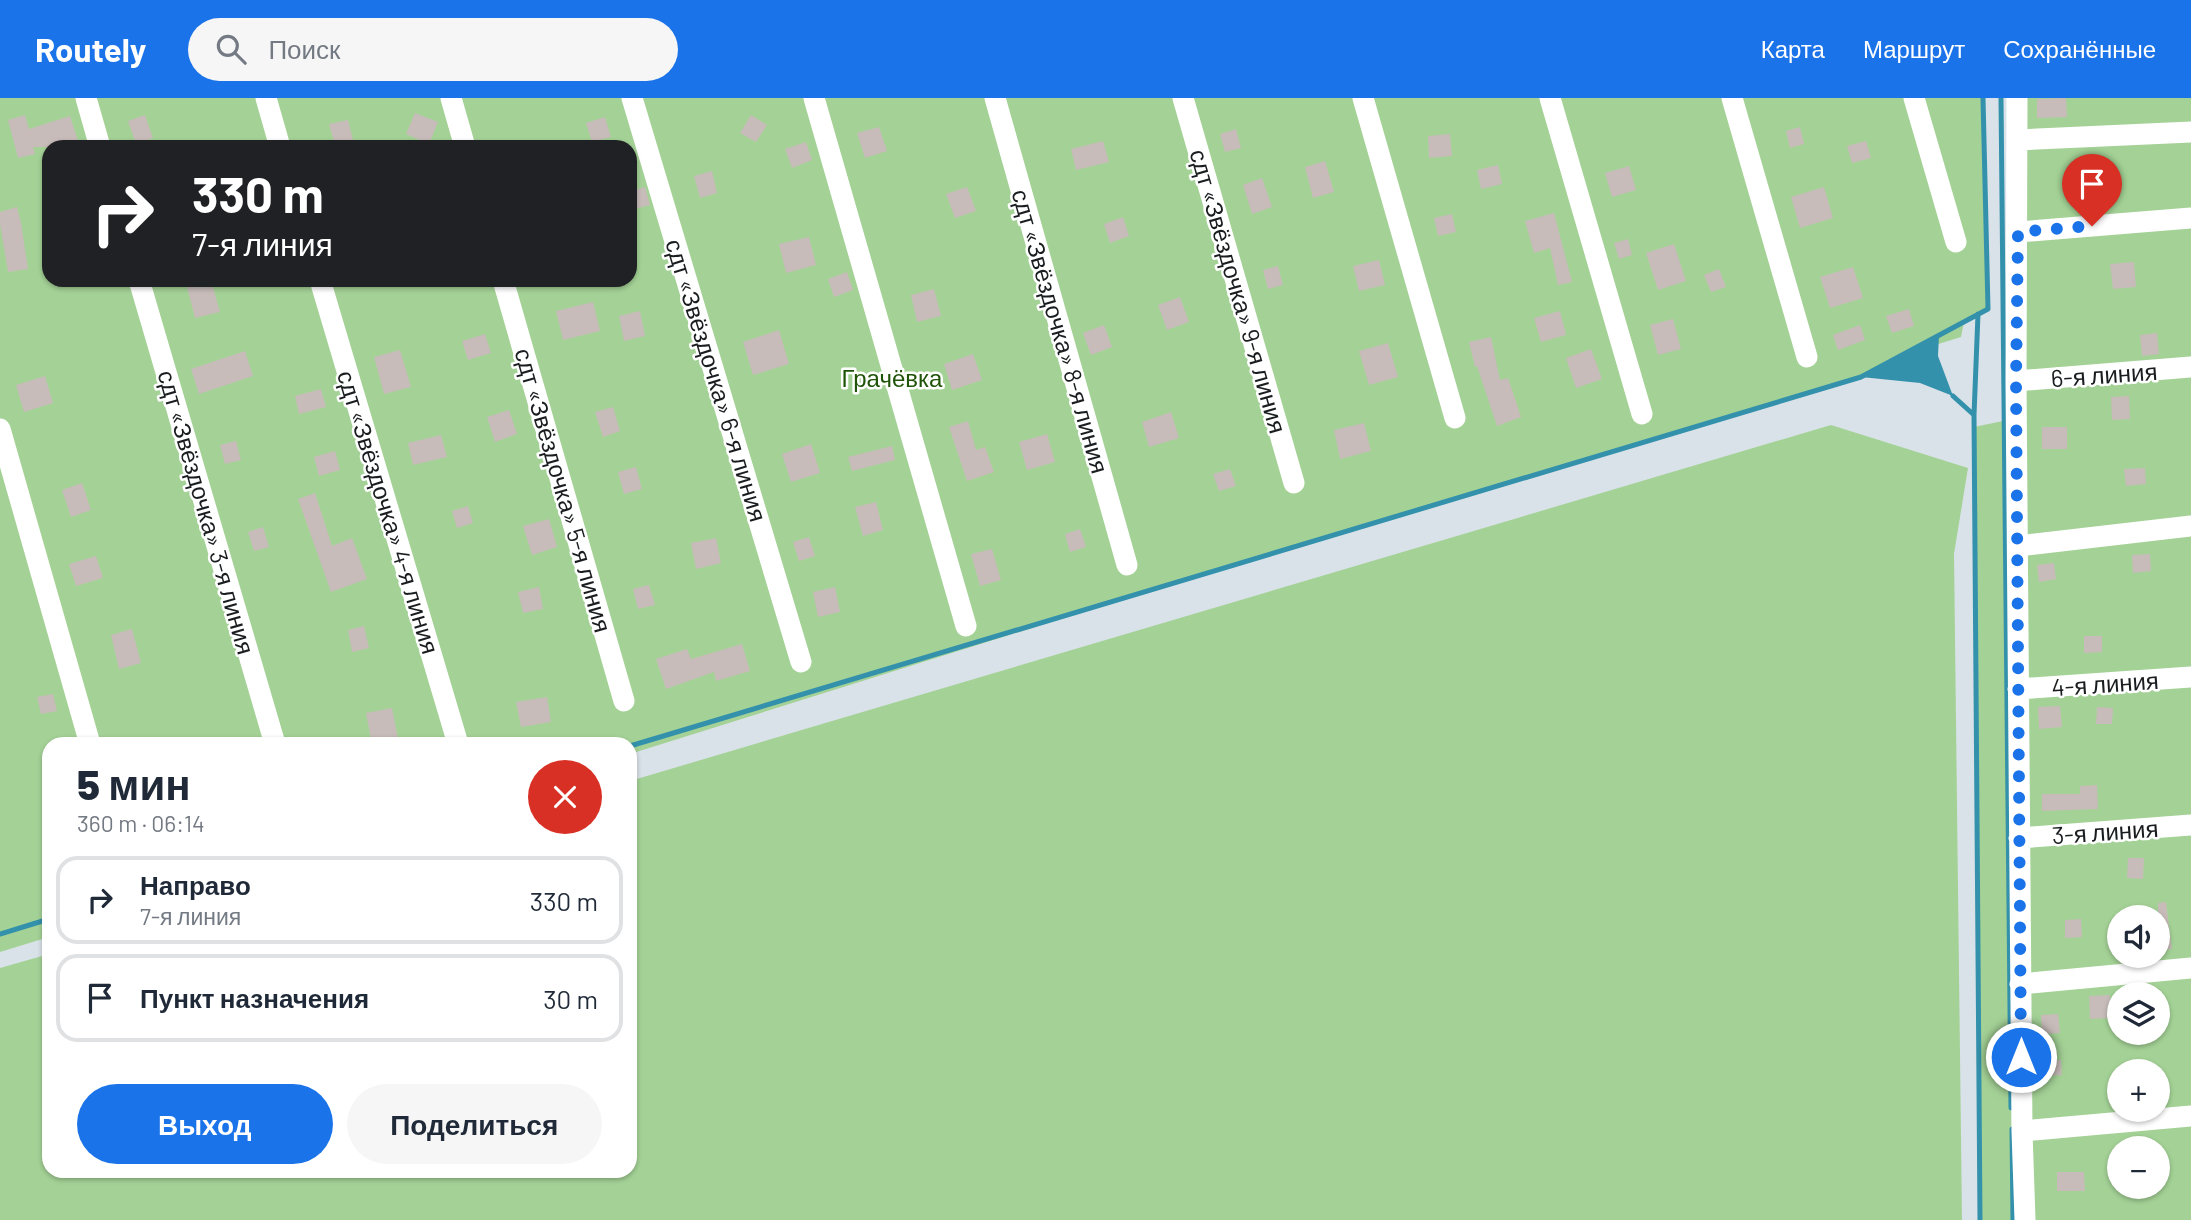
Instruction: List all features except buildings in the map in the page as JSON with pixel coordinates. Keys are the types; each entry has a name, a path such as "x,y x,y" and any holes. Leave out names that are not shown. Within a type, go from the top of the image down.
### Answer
{"street":[{"path":"86,98 98,140"},
{"path":"266,98 278,140"},
{"path":"451,98 463,140"},
{"name":"сдт «Звёздочка» 6-я линия","path":"632,98 801,662"},
{"path":"814,98 966,626"},
{"name":"сдт «Звёздочка» 8-я линия","path":"995,98 1127,565"},
{"name":"сдт «Звёздочка» 9-я линия","path":"1183,98 1294,483"},
{"path":"1363,98 1455,418"},
{"path":"1550,98 1642,414"},
{"path":"1732,98 1807,357"},
{"path":"1914,98 1956,242"},
{"path":"2017,98 2018,689 2025,1220"},
{"path":"2018,140 2191,132"},
{"path":"2018,232 2191,218"},
{"name":"сдт «Звёздочка» 3-я линия","path":"141,287 273,737"},
{"name":"сдт «Звёздочка» 4-я линия","path":"322,287 456,737"},
{"name":"сдт «Звёздочка» 5-я линия","path":"505,287 624,701"},
{"name":"6-я линия","path":"2016,381 2191,368"},
{"path":"0,429 88,737"},
{"path":"2018,546 2191,526"},
{"name":"4-я линия","path":"2018,689 2191,677"},
{"name":"3-я линия","path":"2020,838 2191,825"},
{"path":"2021,984 2191,968"},
{"path":"2022,1131 2191,1116"}],"green space":[{"name":"Грачёвка","path":"0,98 1983,98 1988,309 1964,322 1961,337 1903,355 1861,377 1204,574 637,752 637,737 42,737 42,939 0,952"},
{"path":"2008,98 2191,98 2191,1220 2021,1220"},
{"path":"2003,421 2013,1220 1980,1220 1974,427"},
{"path":"1831,425 1968,468 1954,554 1962,1220 0,1220 0,968 42,956 42,1178 637,1178 637,779"}],"water":[{"path":"1939,335 1938,356 1953,396 1920,383 1861,377"}],"waterway":[{"path":"637,744 1861,377 1988,309 1983,98"},
{"path":"2001,98 2011,1108"},
{"path":"1978,314 1974,415 1980,1220"},
{"path":"1953,396 1974,415"},
{"path":"0,934 42,921"},
{"path":"2012,1129 2013,1220"}],"route":[{"path":"2021,1057 2016,381 2018,232 2092,226"}]}
